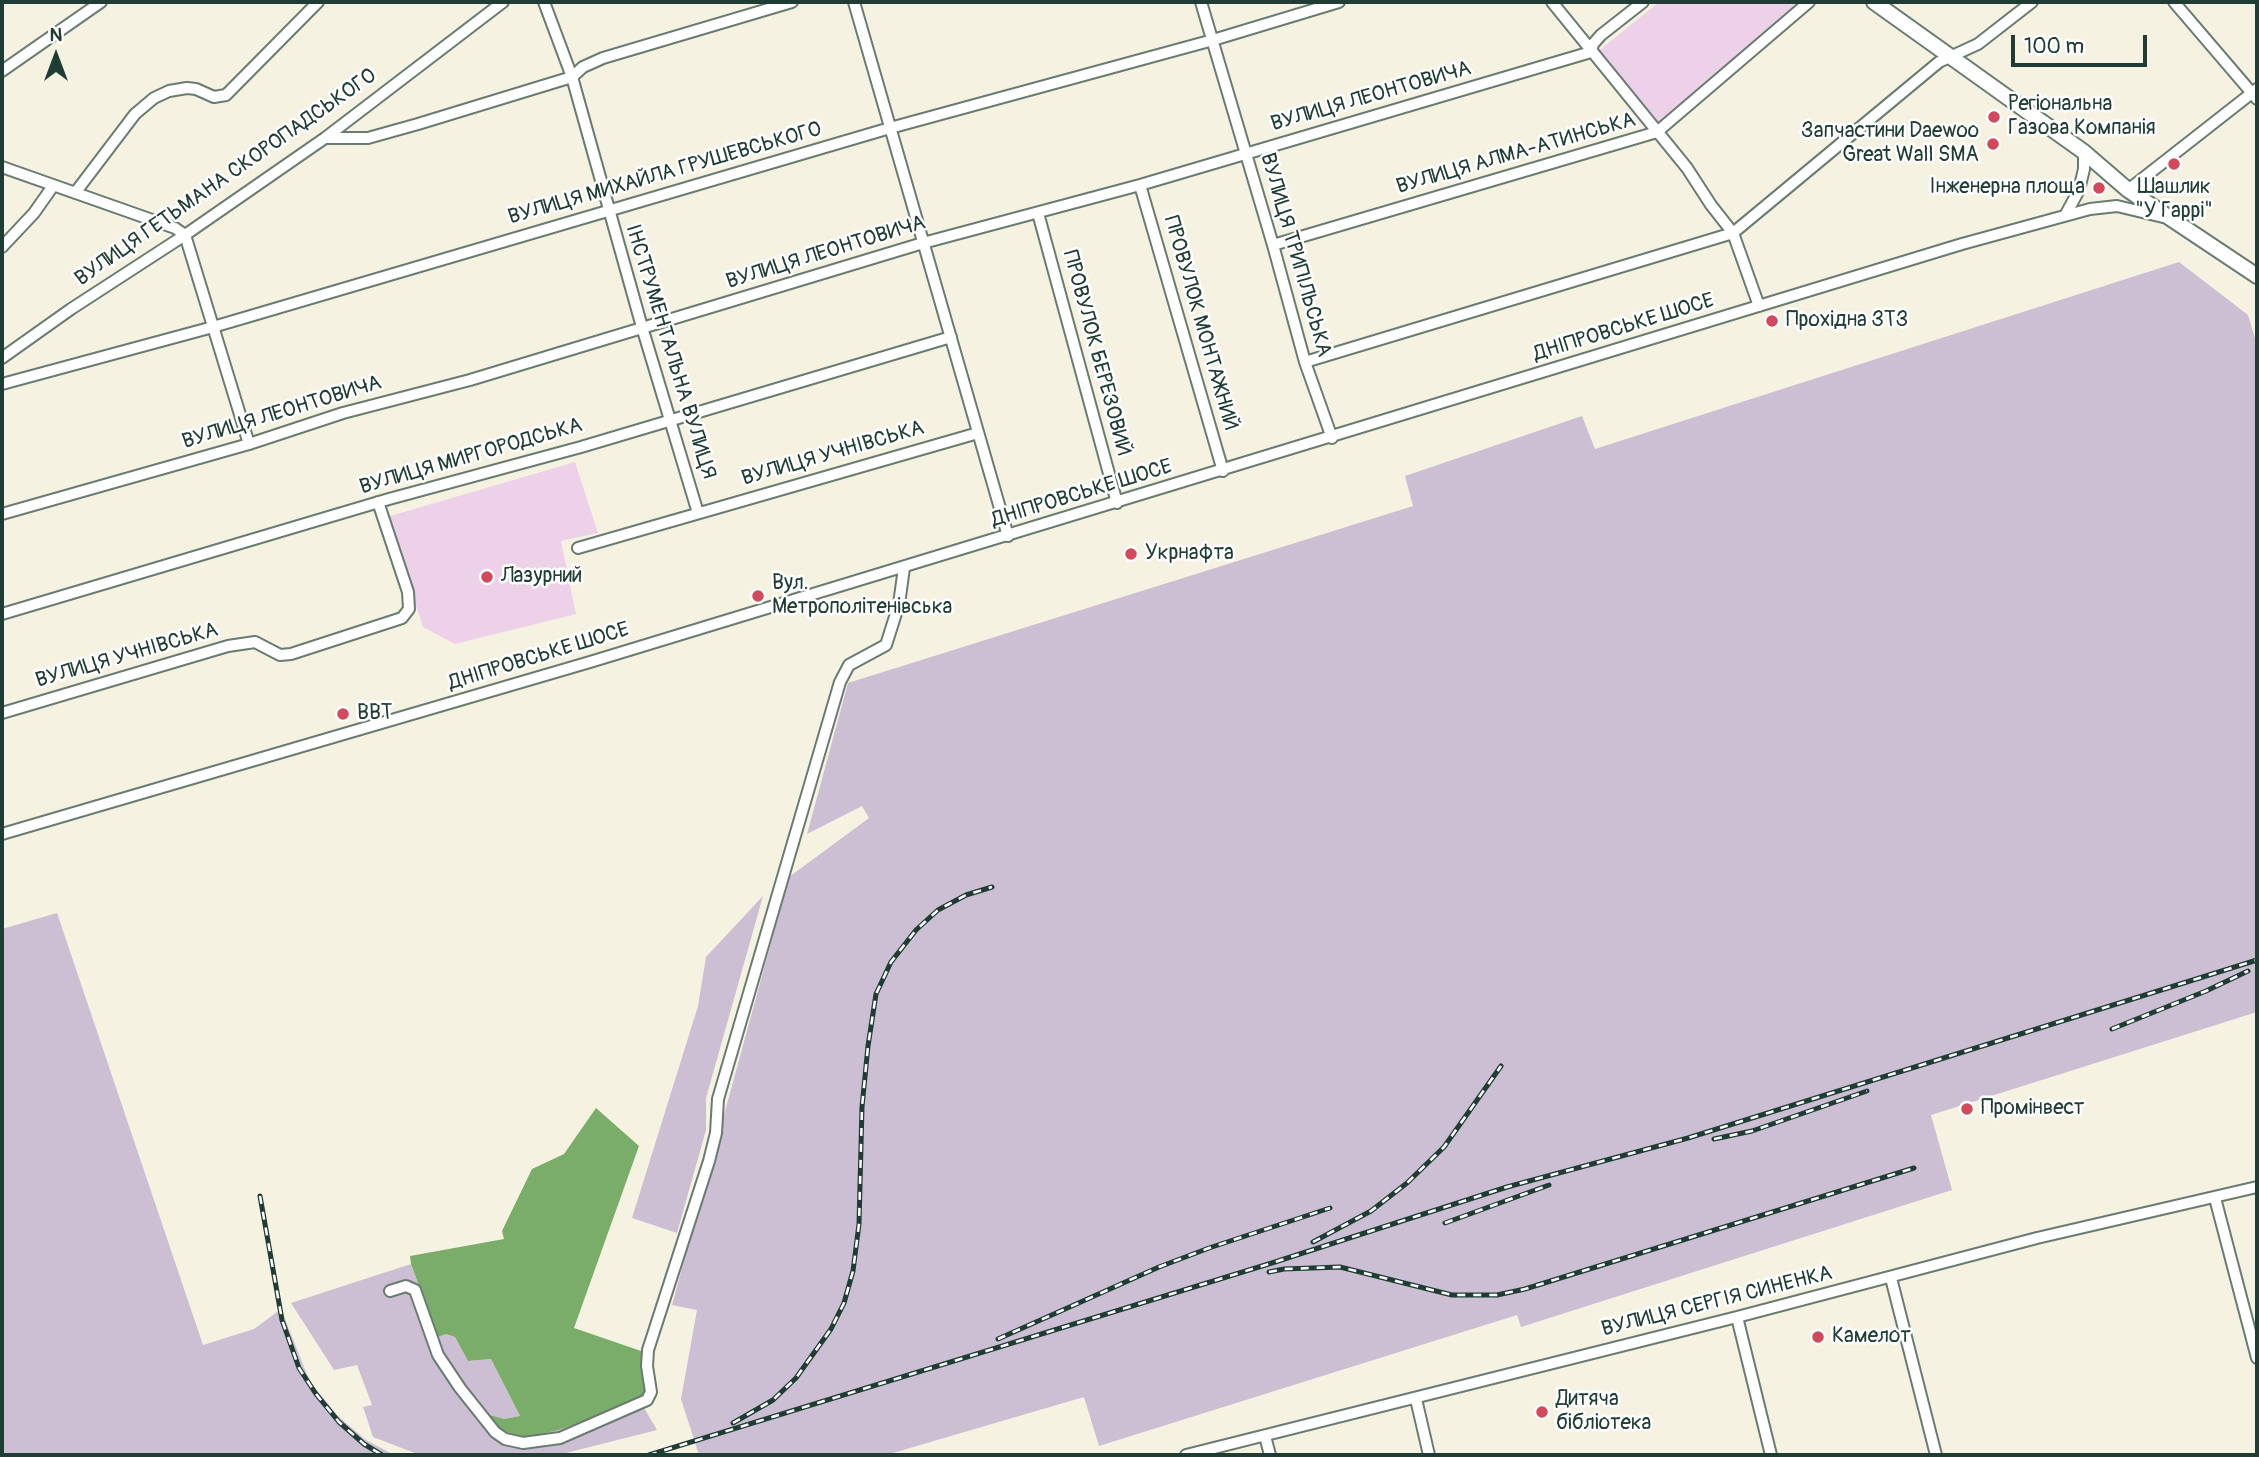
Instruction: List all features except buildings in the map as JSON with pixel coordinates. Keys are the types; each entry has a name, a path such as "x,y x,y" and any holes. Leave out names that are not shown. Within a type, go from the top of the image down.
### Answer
{"main road":[{"path":"1874,2 2084,152 2128,190 2257,276"}],"street":[{"path":"2,71 101,2"},
{"path":"75,192 135,114 154,98 169,91 187,88 214,97 226,95 318,2"},
{"name":"ВУЛИЦЯ ГЕТЬМАНА СКОРОПАДСЬКОГО","path":"2,358 325,138 503,2"},
{"name":"ІНСТРУМЕНТАЛЬНА ВУЛИЦЯ","path":"544,2 572,77 608,211 698,513"},
{"path":"325,138 368,138 572,77 583,67 603,58 792,2"},
{"path":"854,2 1008,536"},
{"name":"ВУЛИЦЯ ТРИПІЛЬСЬКА","path":"1201,2 1305,362 1332,438"},
{"name":"ВУЛИЦЯ МИХАЙЛА ГРУШЕВСЬКОГО","path":"2,384 213,327 890,128 1213,40 1339,2"},
{"path":"1552,2 1687,168 1733,233 1759,306"},
{"path":"1591,52 1593,44 1601,35 1643,2"},
{"name":"ВУЛИЦЯ АЛМА-АТИНСЬКА","path":"1273,245 1657,132 1809,2"},
{"path":"1305,362 1733,233 1939,62 1978,44 2032,2"},
{"path":"2128,190 2256,93 2174,2"},
{"name":"ВУЛИЦЯ ЛЕОНТОВИЧА","path":"2,514 249,444 343,413 470,380 923,243 1140,185 1591,52"},
{"path":"2066,214 2079,190 2084,169 2084,152"},
{"path":"2,167 186,234 249,444"},
{"name":"ПРОВУЛОК МОНТАЖНИЙ","path":"1140,185 1223,471"},
{"path":"2,247 34,214 53,186"},
{"name":"ДНІПРОВСЬКЕ ШОСЕ","path":"2,834 904,568 2066,214 2117,206 2172,220"},
{"name":"ПРОВУЛОК БЕРЕЗОВИЙ","path":"1038,213 1118,503"},
{"name":"ВУЛИЦЯ МИРГОРОДСЬКА","path":"2,614 378,502 581,447 951,337"},
{"name":"ВУЛИЦЯ УЧНІВСЬКА","path":"578,548 978,433"},
{"name":"ВУЛИЦЯ УЧНІВСЬКА","path":"2,713 228,646 255,642 280,655 291,654 401,618 407,613 408,592 378,502"},
{"path":"390,1291 406,1286 415,1290 438,1355 495,1432 505,1439 523,1443 560,1437 647,1401 651,1392 647,1366 648,1350 712,1153 718,1100 841,682 849,665 886,645 900,604 904,568"},
{"name":"ВУЛИЦЯ СЕРГІЯ СИНЕНКА","path":"1186,1455 1891,1278 2037,1238 2257,1187"},
{"path":"2215,1198 2257,1358"},
{"path":"1891,1278 1936,1455"},
{"path":"1737,1317 1771,1455"},
{"path":"1416,1399 1429,1455"},
{"path":"1265,1436 1270,1455"}],"shaded area":[{"path":"1659,2 1803,2 1657,124 1596,53"},
{"path":"2179,262 2248,315 2257,345 2257,1012 1931,1115 1952,1190 1521,1327 1517,1315 1099,1446 1084,1397 886,1455 699,1455 681,1399 697,1310 672,1305 789,877 869,818 862,806 807,834 848,683 1413,506 1405,476 1582,416 1595,449"},
{"name":"Лазурний","path":"575,462 598,533 561,541 576,614 455,644 423,627 387,517"},
{"path":"763,896 706,1098 706,1130 677,1233 632,1218 698,1006 706,957"},
{"path":"57,913 203,1345 254,1329 281,1309 310,1382 339,1417 366,1440 394,1455 2,1455 2,929"},
{"path":"411,1264 438,1337 446,1334 455,1337 468,1361 491,1359 520,1416 504,1419 504,1431 640,1401 657,1430 558,1455 420,1455 373,1437 363,1407 372,1405 357,1365 334,1370 291,1303"}],"green space":[{"path":"596,1108 639,1146 574,1328 641,1351 646,1390 640,1401 558,1430 525,1438 504,1431 485,1414 504,1419 520,1416 491,1359 468,1361 455,1337 446,1334 438,1337 410,1256 504,1239 502,1231 532,1169 564,1154"}],"railway":[{"path":"733,1423 773,1400 796,1378 831,1329 844,1303 853,1271 859,1224 862,1107 868,1046 876,994 891,962 916,930 938,910 966,895 992,887"},
{"path":"649,1455 1275,1262 1507,1187 1688,1138 2257,960"},
{"path":"2112,1029 2248,971"},
{"path":"1313,1242 1371,1211 1407,1183 1444,1147 1501,1066"},
{"path":"1714,1139 1752,1131 1867,1091"},
{"path":"1269,1272 1340,1267 1452,1295 1497,1295 1525,1289 1914,1168"},
{"path":"1445,1223 1549,1185"},
{"path":"260,1196 282,1320 299,1368 339,1422 364,1444 382,1455"},
{"path":"998,1339 1159,1267 1330,1208"}],"place":[{"name":"Регіональна Газова Компанія","path":"1994,117"},
{"name":"Запчастини Daewoo Great Wall SMA","path":"1993,144"},
{"name":"Шашлик \"У Гаррі\"","path":"2174,164"},
{"name":"Інженерна площа","path":"2099,188"},
{"name":"Прохідна ЗТЗ","path":"1772,321"},
{"name":"Укрнафта","path":"1131,554"},
{"name":"Лазурний","path":"487,577"},
{"name":"Вул. Метрополітенівська","path":"758,596"},
{"name":"ВВТ","path":"343,714"},
{"name":"Промінвест","path":"1967,1109"},
{"name":"Камелот","path":"1818,1337"},
{"name":"Дитяча бібліотека","path":"1542,1412"}]}
